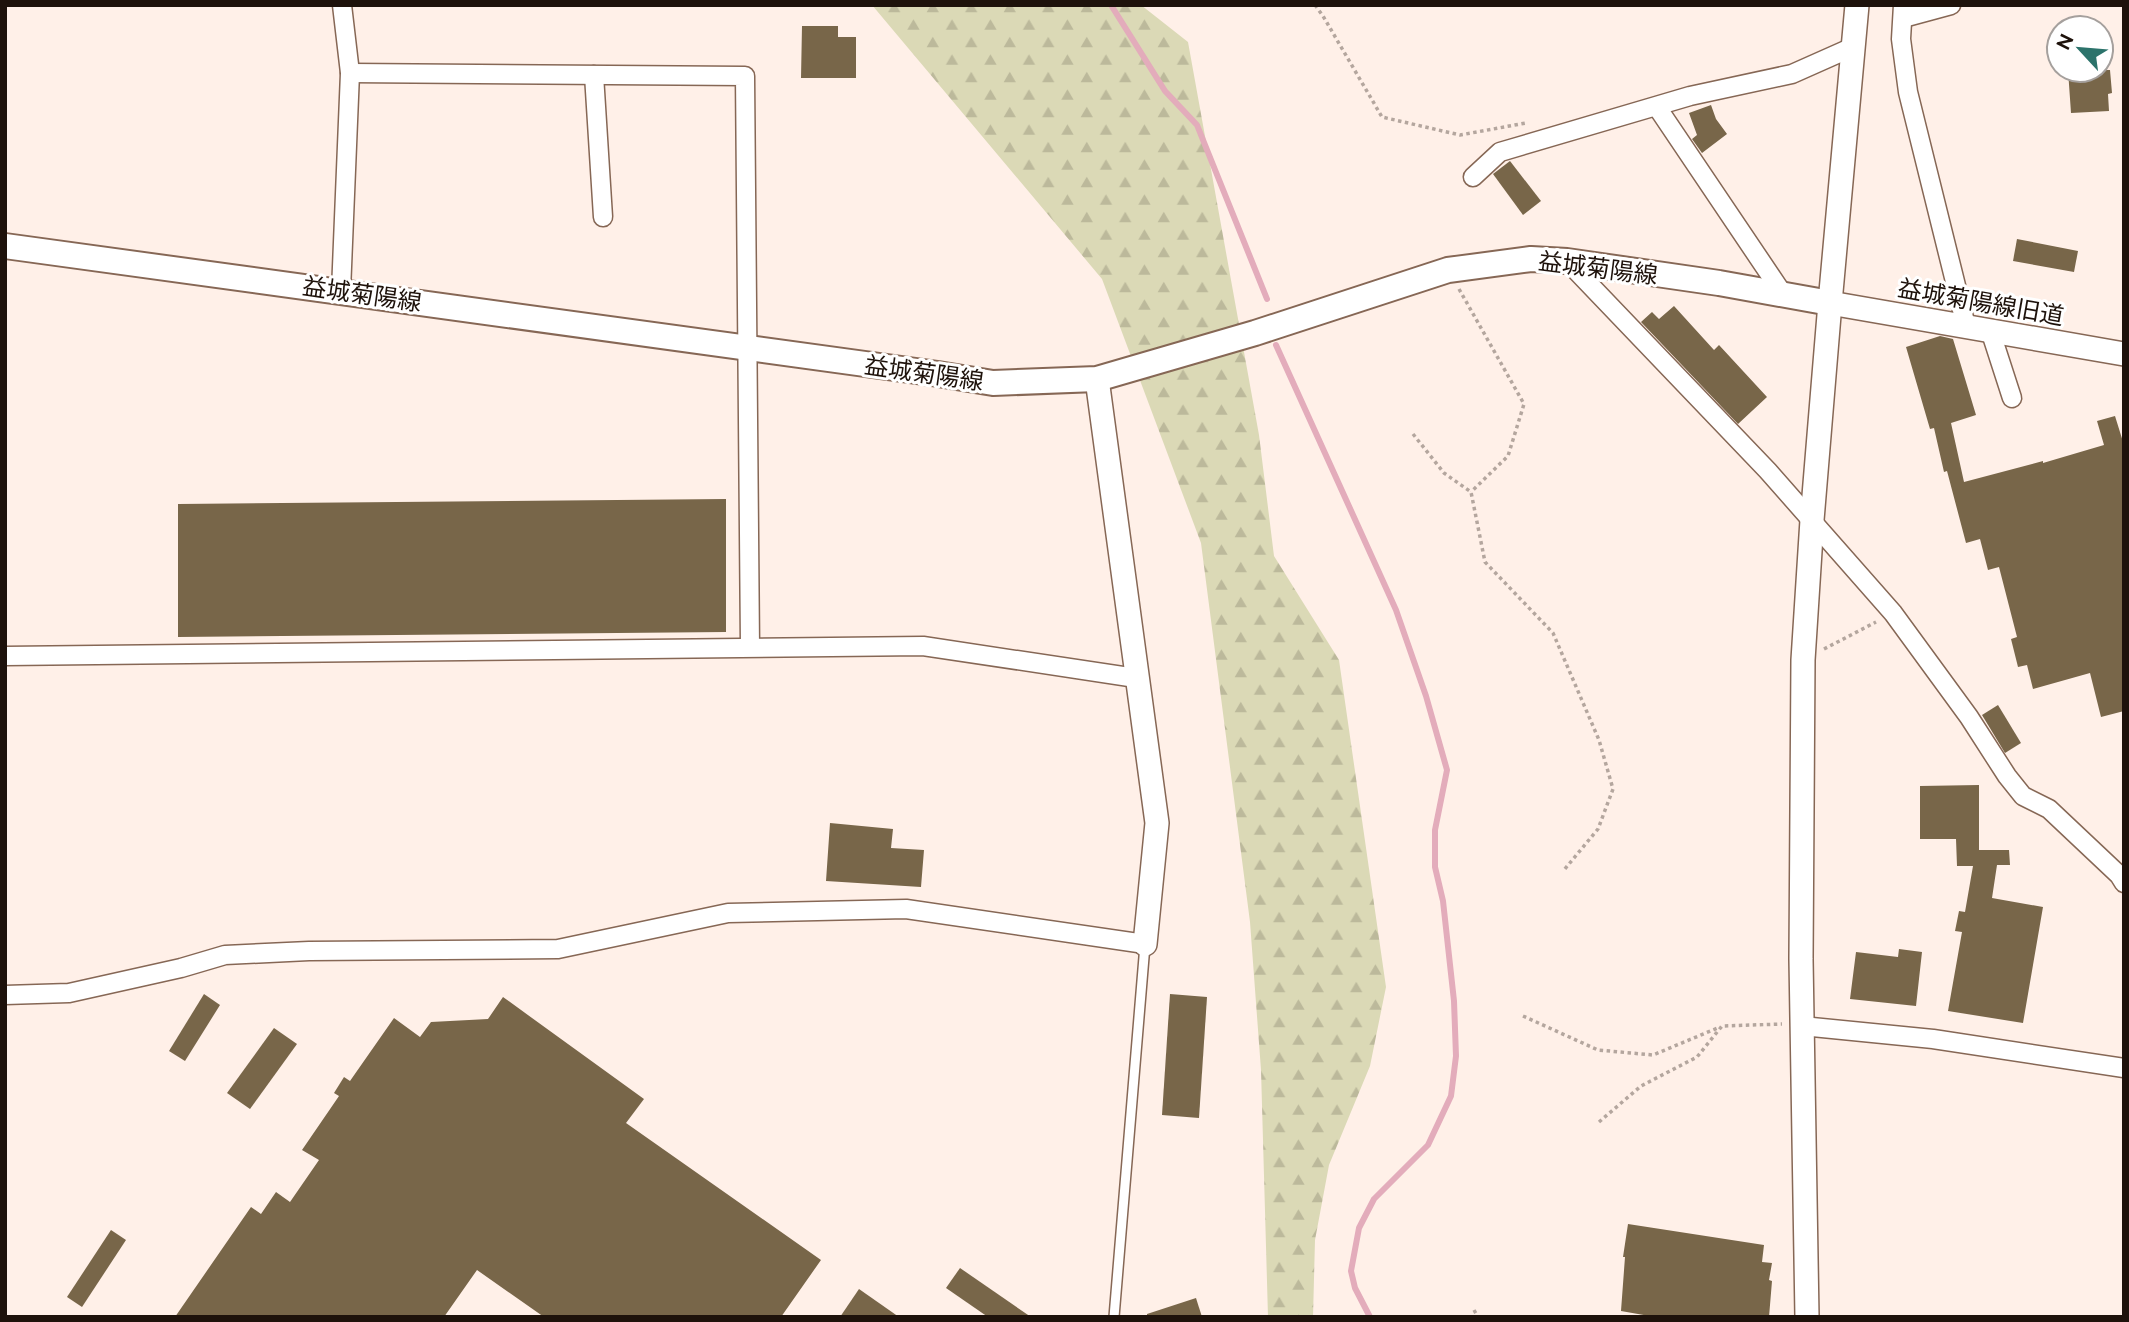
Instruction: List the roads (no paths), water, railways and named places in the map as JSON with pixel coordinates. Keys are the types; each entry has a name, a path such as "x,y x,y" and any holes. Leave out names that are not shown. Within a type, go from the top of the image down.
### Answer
{"main road":[{"name":"益城菊陽線","path":"5,246 993,383 1097,379 1255,333 1448,270 1531,259 1567,261 1830,303"}],"street":[{"path":"341,291 349,73 342,5"},
{"path":"1807,1317 1802,1026 1803,660 1812,520 1857,5"},
{"path":"1951,5 1903,12 1901,39 1908,92 1966,326"},
{"path":"1473,177 1500,152 1689,96 1792,74 1855,46"},
{"path":"349,73 745,76 750,647"},
{"path":"594,75 603,217"},
{"path":"1657,107 1783,294"},
{"path":"1567,261 1768,471 1893,613 1969,716 2023,796 2049,809 2119,875 2124,883"},
{"name":"益城菊陽線旧道","path":"1830,303 2124,354"},
{"path":"1990,330 2012,398"},
{"path":"5,995 69,993 181,968 225,955 309,951 558,949 728,913 906,909 1145,944 1157,823 1097,379"},
{"path":"5,656 923,646 1136,678"},
{"path":"1802,1026 1933,1039 2124,1068"}],"lane":[{"path":"1114,1317 1145,944"}],"waterway":[{"path":"1111,5 1165,91 1197,125 1267,299"},
{"path":"1276,345 1396,610 1426,696 1447,770 1435,830 1435,867 1443,901 1454,1001 1456,1056 1451,1096 1428,1145 1374,1199 1359,1228 1351,1271 1355,1288 1370,1317"}]}
